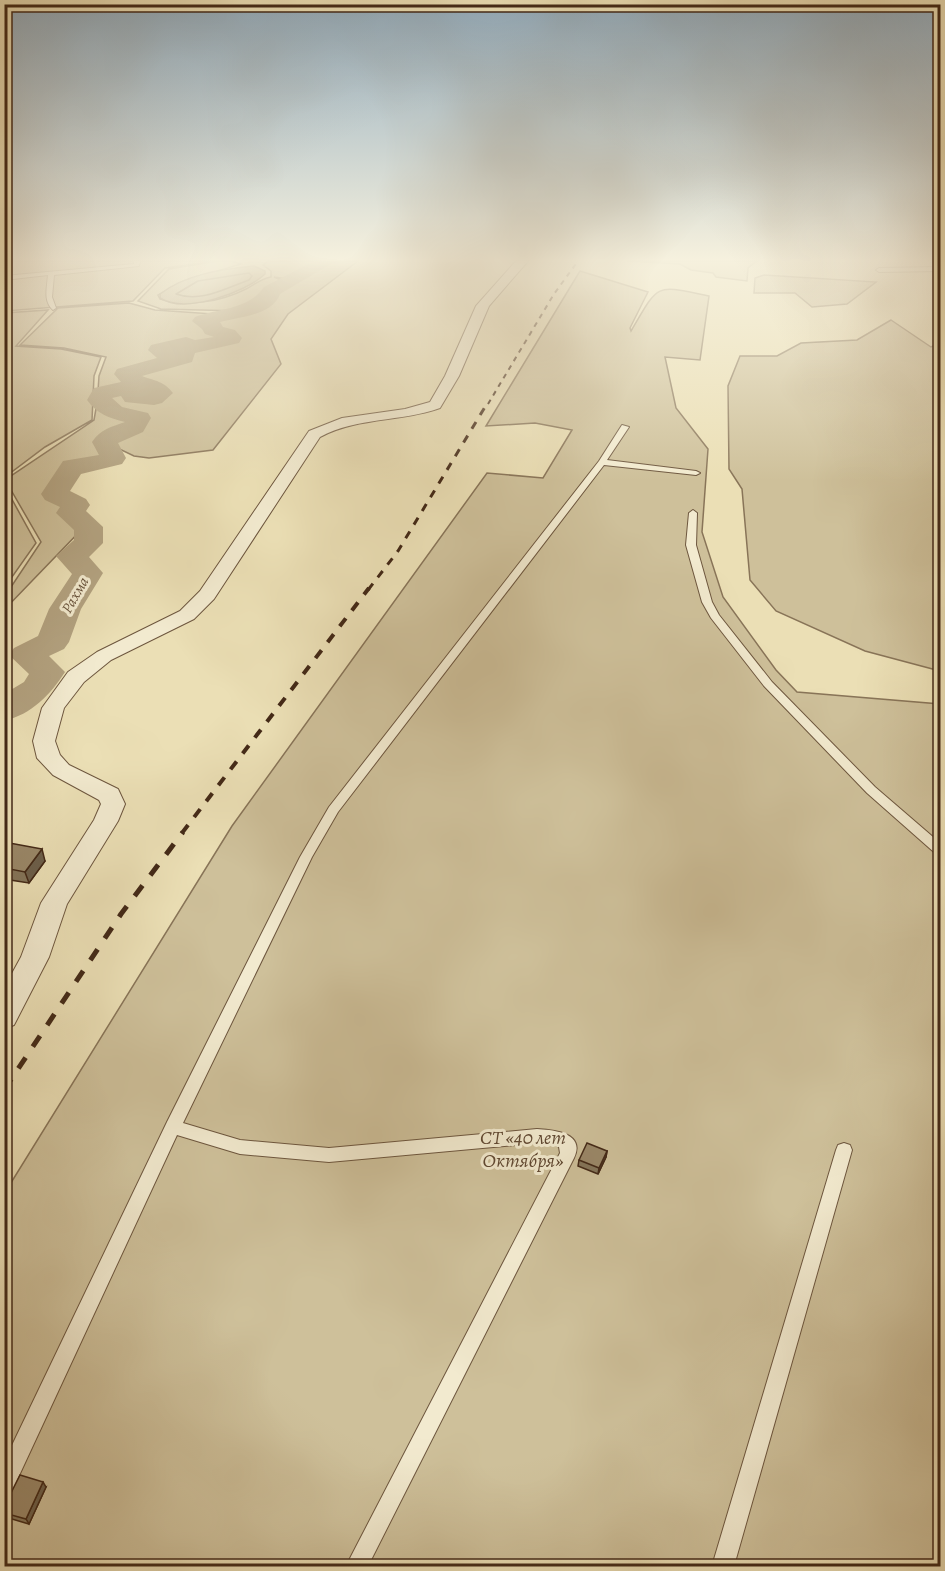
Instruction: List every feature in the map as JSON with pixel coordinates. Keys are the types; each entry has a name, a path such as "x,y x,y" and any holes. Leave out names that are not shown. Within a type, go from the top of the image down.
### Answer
{"street":[{"path":"4,1017 35,957 54,903 106,821 113,804 109,795 61,770 49,758 44,741 53,708 76,677 104,656 187,615 207,595 314,434 339,423 415,412 435,405 460,359 469,334"}],"lane":[{"path":"4,1486 173,1127 306,857 333,810 602,462 625,427"},
{"path":"602,462 696,473"},
{"path":"693,513 691,545 707,602 715,616 768,684 871,790 940,850"},
{"path":"173,1127 240,1147 330,1155 537,1136 556,1137 567,1143 568,1153 357,1566"},
{"path":"723,1566 844,1150"}],"green space":[{"path":"5,334 26,334 16,346 61,349 101,357 94,376 92,420 45,447 5,477"},
{"path":"31,334 218,334 225,337 212,342 179,341 154,349 156,353 178,357 121,374 126,382 148,389 150,393 141,395 134,387 113,386 98,391 99,376 106,357 64,348 20,345"},
{"path":"233,334 274,334 271,339 281,364 213,450 149,458 134,456 111,445 116,436 141,427 146,416 116,410 106,397 117,392 126,393 129,400 157,400 166,393 163,387 139,380 136,374 188,358 188,353 167,349 215,345 231,340 235,335"},
{"name":"СТ «40 лет Октября»","path":"542,334 704,334 700,360 665,357 676,408 708,449 702,532 723,597 776,670 797,692 940,704 940,1566 5,1566 4,1194 232,826 487,473 543,478 572,430 535,423 486,426"},
{"path":"867,334 912,334 931,347 940,343 940,671 865,651 776,611 750,580 742,489 729,469 728,386 740,356 777,356 801,343 857,340"},
{"path":"97,403 113,416 132,420 98,444 106,457 99,463 87,462 67,466 49,495 69,506 65,515 83,528 5,609 5,596 41,542 11,490 5,486 5,480 94,420"},
{"path":"5,491 9,494 36,543 5,587"}],"building":[{"path":"4,842 42,849 25,872 4,868"},
{"path":"587,1143 607,1151 599,1168 579,1160"},
{"path":"20,1475 43,1482 26,1519 4,1513 4,1507"}],"waterway":[{"name":"Рахма","path":"4,710 36,689 48,672 26,655 52,642 65,609 88,573 71,556 88,543 89,527 70,513 76,505 55,494 72,467 98,464 113,458 105,442 111,435 134,427 139,418 114,412 99,400 102,393 116,389 132,390 133,397 154,398 161,393 157,388 135,382 125,374 184,357 185,354 163,353 159,350 186,343 191,347 221,342 231,338 228,334"}],"railway":[{"path":"488,404 530,334"},
{"path":"368,590 398,551 488,402"},
{"path":"182,833 369,588"},
{"path":"4,1090 121,914 183,832"}]}
